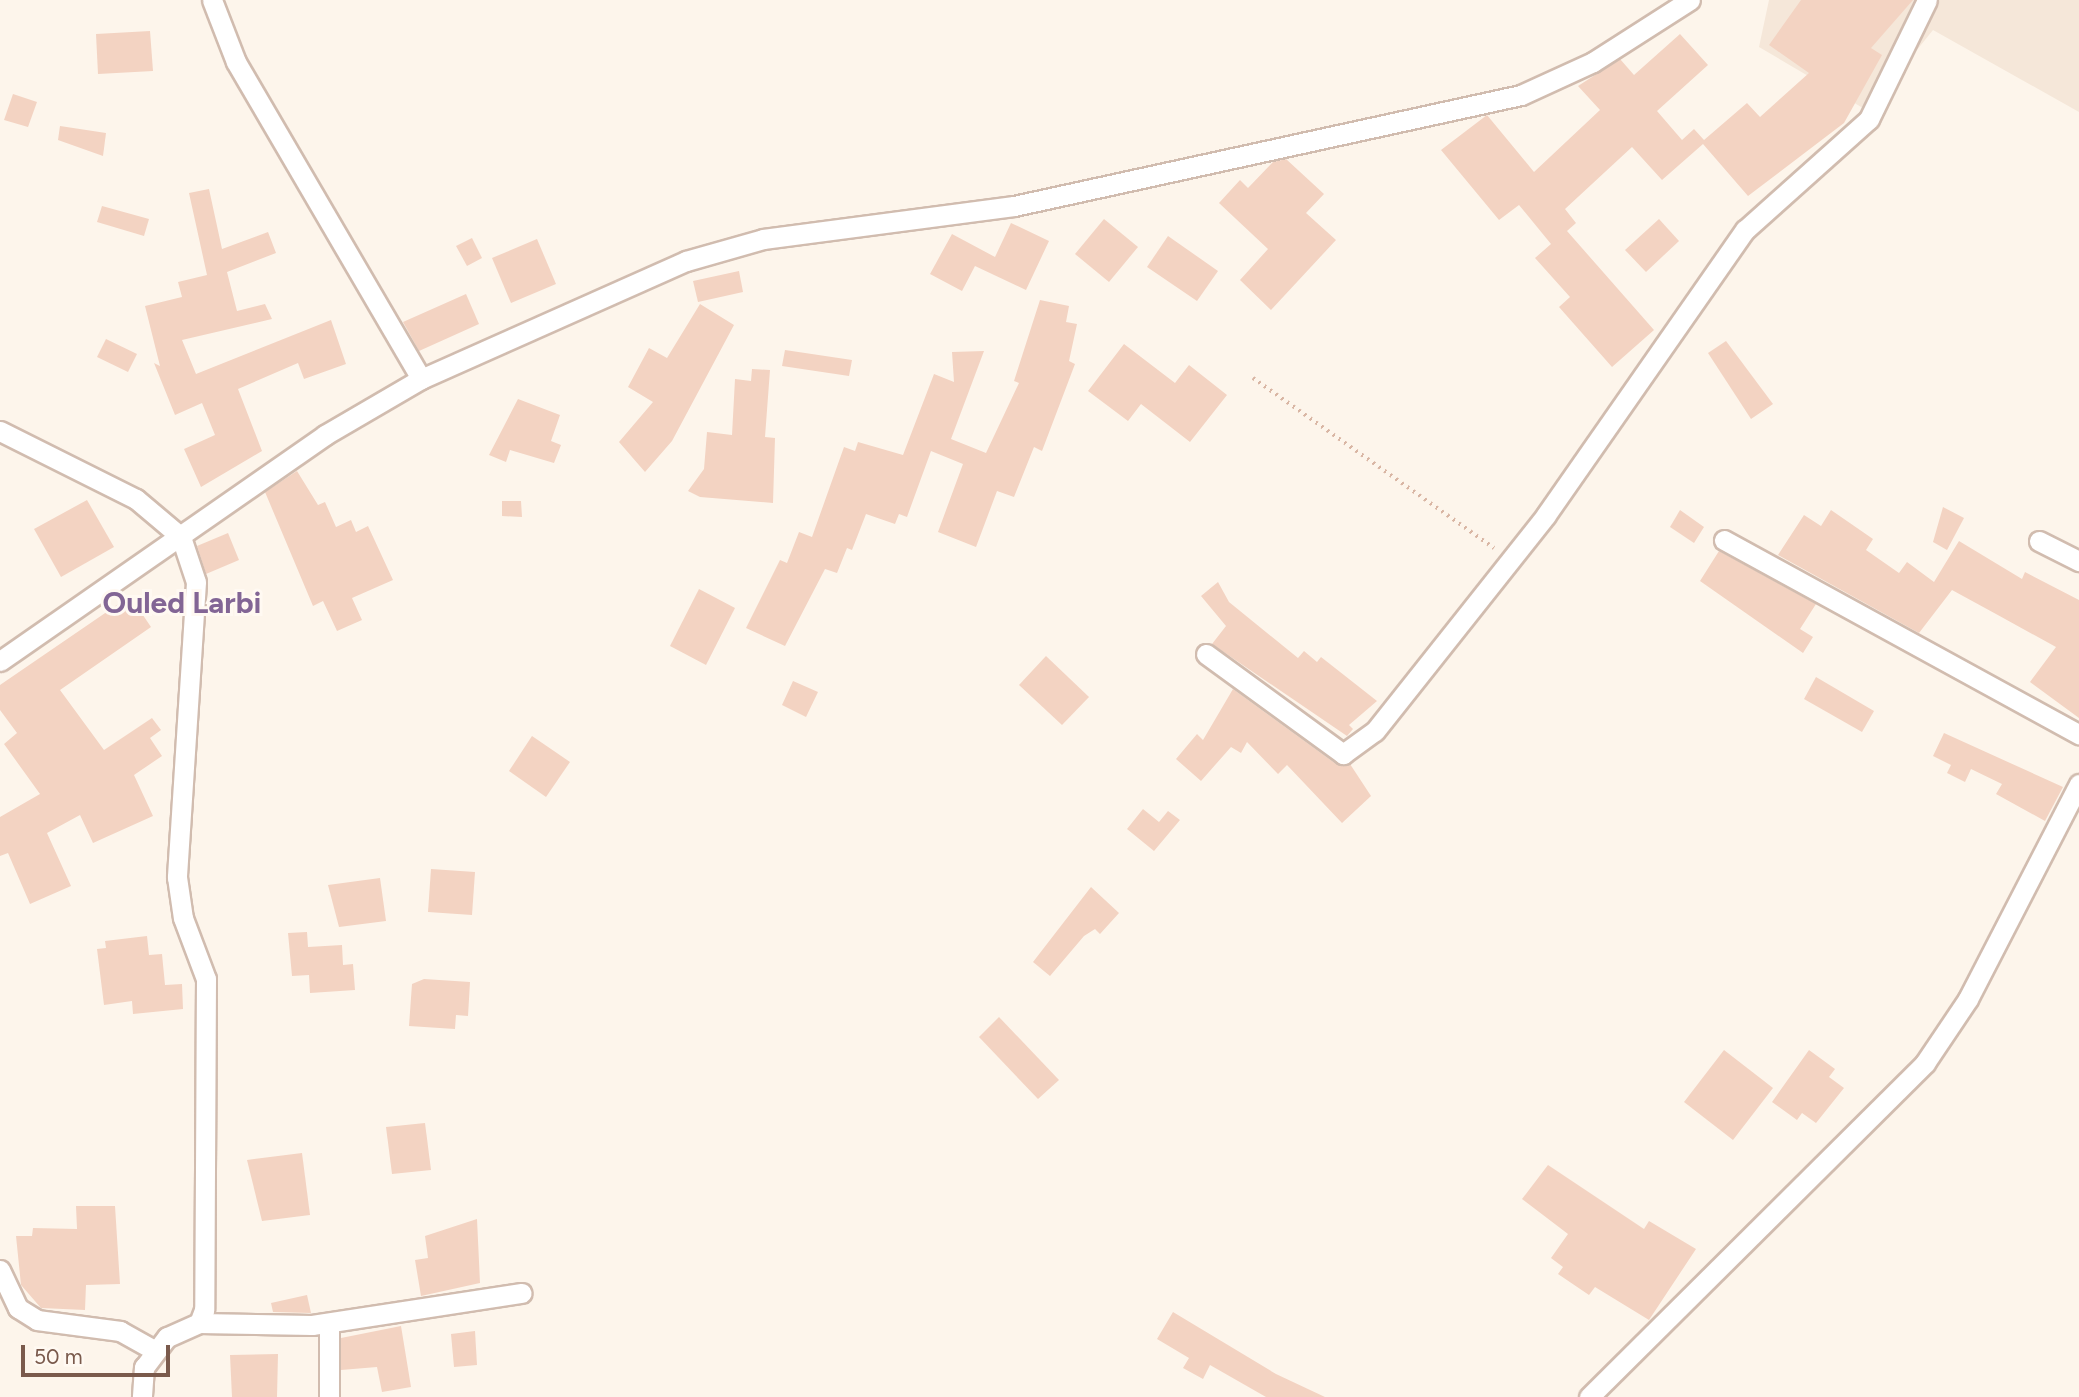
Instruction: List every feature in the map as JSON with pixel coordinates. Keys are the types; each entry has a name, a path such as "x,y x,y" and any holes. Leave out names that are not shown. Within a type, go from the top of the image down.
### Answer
{"street":[{"path":"212,0 236,62 421,379"},
{"path":"0,661 325,435 421,379 721,249 1014,206 1521,95 1592,62 1690,0"},
{"path":"1206,654 1343,754 1411,692 1511,560 1745,230 1869,119 1927,0"},
{"path":"0,431 136,499 181,537 197,582 177,877 183,918 206,979 204,1310 199,1323"},
{"path":"1724,540 2079,734"},
{"path":"2039,541 2079,561"},
{"path":"1589,1397 1925,1063 1968,999 2079,784"},
{"path":"0,1270 18,1308 37,1320 120,1331 156,1350"},
{"path":"142,1397 144,1367 156,1350 167,1336 199,1323 329,1323 522,1293"},
{"path":"329,1323 329,1397"}],"path":[{"path":"1253,378 1511,560"}],"shaded area":[{"path":"1769,0 2079,0 2079,112 1933,30 1868,111 1759,47"}],"building":[{"path":"1801,0 1913,0 1871,48 1882,55 1844,123 1748,196 1703,144 1662,180 1632,147 1565,209 1576,223 1567,231 1654,330 1612,367 1559,307 1570,297 1535,258 1551,244 1519,205 1499,220 1441,150 1487,115 1534,172 1600,110 1578,86 1620,59 1634,75 1680,34 1708,65 1657,111 1682,140 1694,129 1704,140 1747,103 1760,117 1809,73 1769,45"},
{"path":"150,31 153,71 98,74 96,34"},
{"path":"13,94 37,102 28,127 4,120"},
{"path":"60,126 106,133 103,156 58,140"},
{"path":"1286,159 1324,194 1306,213 1336,240 1271,310 1240,280 1268,249 1219,203 1240,180 1248,188 1273,162"},
{"path":"209,189 222,249 268,232 276,253 227,272 237,311 265,304 272,319 182,340 196,374 331,320 346,364 304,379 298,363 238,389 262,451 201,487 184,449 215,435 202,403 175,415 154,363 160,366 145,306 182,297 178,282 207,275 189,193"},
{"path":"102,206 149,219 144,236 97,222"},
{"path":"1104,219 1138,247 1109,282 1075,254"},
{"path":"1659,219 1679,241 1646,272 1625,250"},
{"path":"1011,223 1049,241 1026,290 975,266 962,291 930,274 952,234 995,257"},
{"path":"1168,236 1218,271 1197,301 1147,267"},
{"path":"472,238 482,258 467,266 456,246"},
{"path":"537,239 556,284 511,303 492,258"},
{"path":"739,271 743,292 698,302 693,281"},
{"path":"466,294 479,324 419,351 403,322"},
{"path":"1040,300 1069,306 1066,322 1077,324 1069,361 1075,364 1042,451 1034,447 1014,497 997,491 976,547 938,532 963,464 931,451 907,517 899,514 895,524 866,514 852,550 847,548 837,573 825,569 785,646 746,628 780,560 787,563 799,532 812,537 844,447 855,451 858,442 903,455 934,374 954,382 952,352 984,351 951,439 986,453 1019,383 1014,381"},
{"path":"700,304 734,325 672,441 645,472 619,442 653,402 628,387 649,348 667,358"},
{"path":"106,339 137,354 128,372 97,357"},
{"path":"1726,341 1773,404 1751,419 1708,353"},
{"path":"1124,344 1175,383 1189,365 1227,395 1190,442 1141,404 1128,421 1088,391"},
{"path":"785,350 852,360 849,376 782,366"},
{"path":"752,369 770,370 765,437 775,438 773,503 700,497 688,491 704,469 707,432 732,435 735,379 751,381"},
{"path":"518,399 560,415 551,441 561,445 554,463 510,450 506,462 489,455"},
{"path":"297,471 318,505 325,502 336,527 351,520 356,532 368,526 393,580 352,598 362,620 337,631 323,601 313,606 265,492"},
{"path":"87,500 114,547 61,577 34,529"},
{"path":"502,501 521,501 522,517 502,516"},
{"path":"1943,507 1964,518 1947,550 1933,542"},
{"path":"1680,510 1704,527 1694,543 1670,527"},
{"path":"1831,510 1873,539 1866,550 1899,573 1907,562 1934,582 1959,541 2022,579 2025,572 2079,600 2079,718 2030,682 2056,647 1952,590 1919,633 1778,555 1804,515 1821,526"},
{"path":"228,533 239,560 206,574 197,546"},
{"path":"1719,551 1816,604 1800,629 1813,637 1803,653 1700,581"},
{"path":"1218,582 1229,602 1298,658 1304,651 1317,662 1321,657 1377,701 1349,725 1353,729 1347,736 1212,644 1226,626 1201,596"},
{"path":"699,589 735,608 706,665 670,646"},
{"path":"130,596 151,627 60,690 104,750 152,718 161,730 150,738 162,756 134,775 153,816 93,843 80,815 47,833 71,886 30,904 8,853 0,856 0,817 40,794 4,744 17,733 0,710 0,685"},
{"path":"1046,656 1089,697 1062,725 1019,685"},
{"path":"1816,677 1874,711 1862,732 1804,699"},
{"path":"793,681 818,692 806,717 782,705"},
{"path":"1233,689 1336,764 1350,764 1371,796 1342,823 1287,765 1278,774 1247,742 1241,753 1231,747 1201,781 1176,759 1197,734 1203,740"},
{"path":"1944,733 2063,787 2045,821 1996,794 2002,784 1971,769 1965,782 1947,773 1951,765 1933,756"},
{"path":"532,736 570,762 546,797 509,771"},
{"path":"1143,809 1159,822 1168,811 1180,820 1154,851 1127,829"},
{"path":"431,869 475,872 472,915 428,912"},
{"path":"380,878 386,921 339,927 328,885"},
{"path":"1091,887 1119,913 1100,934 1095,929 1084,936 1050,976 1033,962"},
{"path":"307,932 308,947 342,945 343,965 353,964 355,990 310,993 309,975 292,976 288,933"},
{"path":"147,936 149,955 162,954 165,985 182,984 183,1009 133,1014 132,1001 104,1005 97,949 106,948 105,941"},
{"path":"424,979 470,982 468,1016 456,1015 455,1029 409,1026 412,984"},
{"path":"999,1017 1059,1080 1038,1099 979,1037"},
{"path":"1724,1050 1773,1088 1733,1140 1684,1102"},
{"path":"1809,1050 1835,1069 1829,1077 1844,1088 1816,1123 1802,1113 1797,1120 1772,1102"},
{"path":"425,1123 431,1170 392,1174 386,1127"},
{"path":"302,1153 310,1215 262,1221 247,1160"},
{"path":"1548,1165 1644,1229 1649,1221 1696,1249 1649,1320 1595,1287 1589,1295 1558,1274 1563,1267 1551,1258 1568,1234 1522,1199"},
{"path":"76,1206 115,1206 120,1284 86,1285 85,1310 41,1308 21,1285 16,1236 32,1236 33,1228 77,1229"},
{"path":"477,1219 480,1283 421,1296 415,1260 428,1258 425,1236"},
{"path":"307,1295 311,1313 273,1312 271,1303"},
{"path":"1173,1312 1276,1374 1325,1397 1266,1397 1210,1365 1203,1379 1183,1368 1189,1358 1157,1339"},
{"path":"401,1326 411,1387 382,1392 377,1367 341,1370 341,1338"},
{"path":"475,1331 477,1365 454,1367 451,1334"},
{"path":"278,1354 277,1397 232,1397 230,1355"}],"district":[{"name":"Ouled Larbi","path":"182,603"}]}
